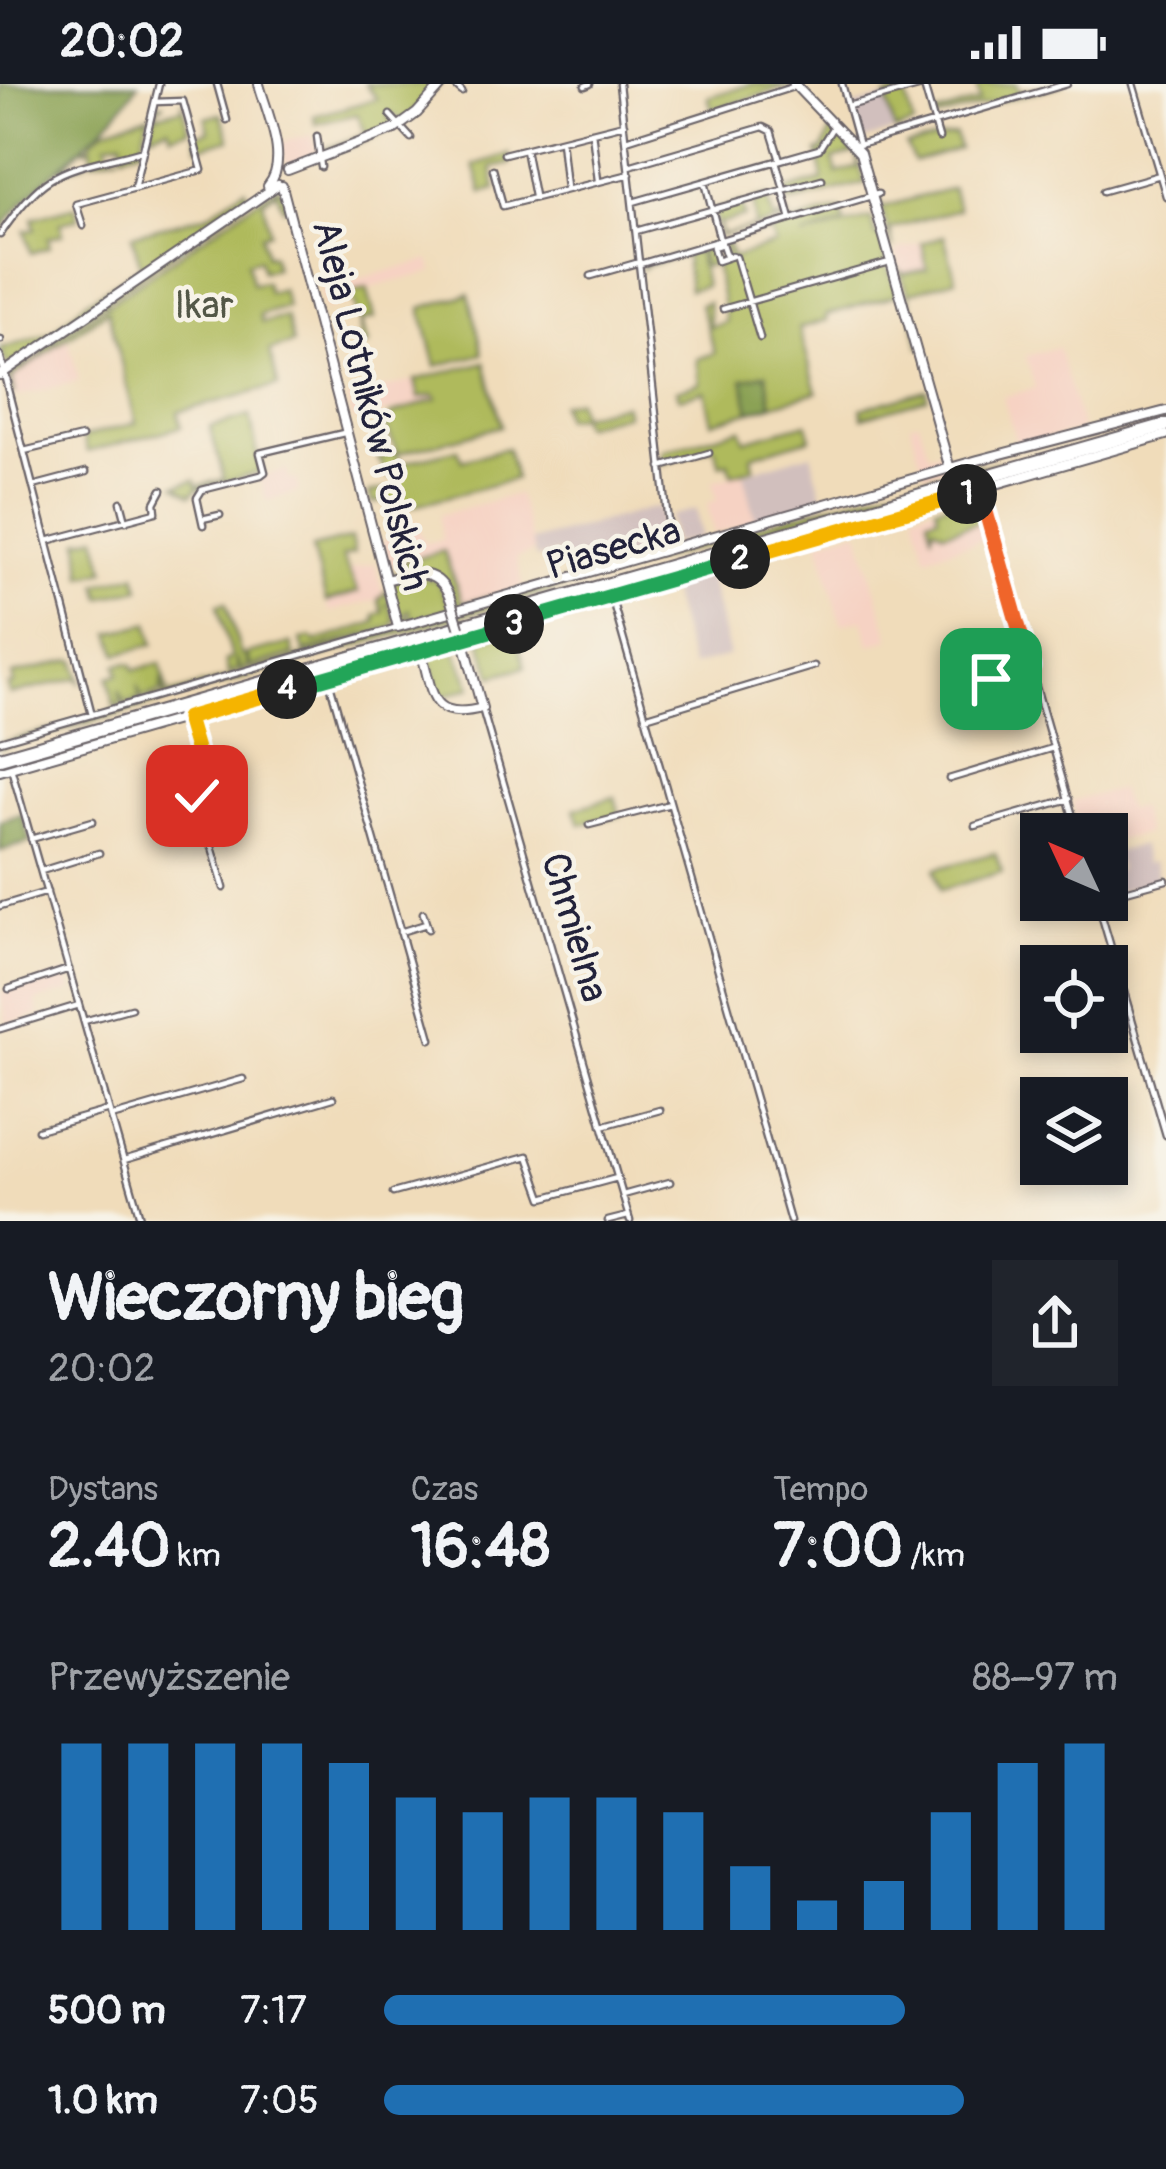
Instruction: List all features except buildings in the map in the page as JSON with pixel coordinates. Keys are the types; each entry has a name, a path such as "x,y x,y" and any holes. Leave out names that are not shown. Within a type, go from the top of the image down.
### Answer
{"highway":[{"name":"Piasecka","path":"3,756 1166,418"}],"street":[{"path":"134,188 159,84"},
{"path":"217,84 226,120"},
{"name":"Aleja Lotników Polskich","path":"259,84 398,627"},
{"path":"3,373 283,177 400,126 442,84"},
{"path":"452,84 462,92"},
{"path":"619,84 671,550"},
{"path":"842,84 856,145 893,250 950,469"},
{"path":"848,106 925,84 939,138"},
{"path":"1133,84 1166,196"},
{"path":"626,140 795,85 856,145"},
{"path":"856,145 1064,85 1063,94"},
{"path":"83,226 76,204 202,170 184,100 155,102"},
{"path":"390,115 411,137"},
{"path":"504,154 624,124"},
{"path":"633,202 820,148 834,125"},
{"path":"494,170 502,206 598,182 763,127 770,131 791,220"},
{"path":"592,132 598,182"},
{"path":"316,136 321,162"},
{"path":"561,140 566,190"},
{"path":"525,149 534,199"},
{"path":"0,235 46,178 143,150"},
{"path":"1102,191 1160,175"},
{"path":"636,231 822,179"},
{"path":"705,182 721,242"},
{"path":"591,276 876,195"},
{"path":"736,257 760,338"},
{"path":"723,309 886,263"},
{"path":"0,357 92,715"},
{"path":"3,756 92,715 950,469 1166,418"},
{"path":"220,515 203,522 197,498 202,490 265,472 260,453 348,432"},
{"path":"3,756 187,718 1166,435"},
{"path":"24,451 82,437"},
{"path":"661,467 709,453"},
{"path":"33,486 86,472"},
{"path":"160,522 155,503 162,490"},
{"path":"983,490 1072,813"},
{"path":"121,502 126,521"},
{"path":"47,541 156,512"},
{"name":"Chmielna","path":"386,580 430,574 442,582 452,601 629,1218"},
{"path":"611,596 790,1221"},
{"path":"421,651 442,709 460,714 482,708"},
{"path":"645,717 814,666"},
{"path":"991,679 1030,667"},
{"path":"328,677 431,1039"},
{"path":"187,718 203,773 194,785 224,888"},
{"path":"949,778 1053,748"},
{"path":"3,756 141,1221"},
{"path":"975,826 1069,800"},
{"path":"590,825 670,804"},
{"path":"31,839 93,821"},
{"path":"40,871 99,853"},
{"path":"1128,890 1166,880"},
{"path":"0,906 47,892"},
{"path":"400,932 427,926 423,913"},
{"path":"1103,921 1166,1135"},
{"path":"9,989 69,969"},
{"path":"0,1029 79,1005"},
{"path":"84,1021 131,1008"},
{"path":"38,1130 242,1079"},
{"path":"1154,1096 1166,1093"},
{"path":"124,1160 333,1098"},
{"path":"602,1126 660,1110"},
{"path":"393,1193 528,1156 543,1198 617,1178"},
{"path":"622,1196 670,1182"},
{"path":"608,1221 629,1218"}],"shaded area":[{"path":"886,97 895,131 862,141 851,107"},
{"path":"312,135 317,151 296,163 285,162 281,142"},
{"path":"922,243 928,269 902,275 895,250"},
{"path":"430,260 433,272 351,293 353,302 325,309 320,289"},
{"path":"68,338 79,381 16,397 12,379"},
{"path":"1058,347 1082,430 1017,446 1003,397 1035,388 1026,356"},
{"path":"415,380 419,398 436,395 437,399 353,421 347,399"},
{"path":"919,421 929,454 941,451 946,467 924,474 910,423"},
{"path":"811,453 823,499 820,504 756,521 744,473"},
{"path":"287,470 299,492 266,501 259,477"},
{"path":"744,473 756,521 714,534 707,503 717,500 712,481"},
{"path":"518,494 534,552 516,558 523,587 462,603 444,551 389,565 382,541 410,533 408,523 416,521 425,543 442,540 439,515"},
{"path":"659,506 666,548 572,574 569,561 561,563 558,553 536,559 531,541"},
{"path":"936,506 944,532 982,521 990,537 926,556 914,512"},
{"path":"696,509 701,538 673,544 670,516"},
{"path":"859,530 890,638 870,645 863,619 841,624 819,540"},
{"path":"375,563 384,598 329,612 326,602 357,592 346,570"},
{"path":"708,572 729,656 691,667 668,584"},
{"path":"1119,789 1127,810 1139,807 1146,834 1128,838 1128,813 1075,813 1072,801"},
{"path":"1141,845 1146,863 1154,861 1159,880 1128,888 1128,848"},
{"path":"66,974 72,991 36,1001 39,1015 7,1024 0,993"}],"green space":[{"path":"0,84 138,84 106,124 33,192 0,232"},
{"path":"365,84 440,84 404,121 391,114 393,124 377,133 395,124 388,130 327,153 368,137 323,150 366,134 357,114 316,124 314,116 377,99"},
{"path":"751,84 790,86 712,110 708,97"},
{"path":"976,84 1016,84 1019,91 1063,84 935,119 934,115 980,101"},
{"path":"905,92 914,125 895,131 886,97"},
{"path":"182,101 189,130 171,135 168,127 150,134 157,104 165,104 157,108 156,115 183,108"},
{"path":"221,114 230,139 198,148 195,135 209,131 206,118"},
{"path":"149,115 141,148 123,153 122,140 107,143 110,155 120,154 92,161 91,148 80,150 63,168 87,163 62,169 61,165 83,147 92,146 91,141 106,128"},
{"path":"832,129 855,153 833,160 837,173 859,167 857,156 865,183 789,203 785,191 823,180 818,152"},
{"path":"955,135 959,149 914,162 906,146"},
{"path":"509,154 510,164 492,168 496,189 482,193 474,165"},
{"name":"Ikar","path":"276,187 282,189 288,206 283,208 276,191 263,201 270,232 261,235 275,268 262,271 259,259 247,262 252,284 265,282 268,293 282,289 287,307 260,315 262,323 286,317 293,344 270,351 278,386 178,412 181,427 87,452 83,437 136,423 108,310 15,375 15,393 11,392 10,372 37,359 47,347"},
{"path":"245,188 249,197 242,204 8,366 0,346 51,333 84,303 141,266 132,235 209,214"},
{"path":"952,188 958,209 890,229 893,249 878,197 883,207"},
{"path":"767,196 774,221 788,215 789,219 741,231 755,227 754,199"},
{"path":"741,203 745,217 719,224 722,236 714,210"},
{"path":"75,206 78,218 60,223 63,234 48,238 50,247 31,253 25,231 35,229 33,218"},
{"path":"841,209 845,223 802,237 871,218 876,236 883,234 886,263 899,294 826,315 827,320 799,328 817,392 712,422 705,391 679,398 677,390 700,383 697,359 715,353 700,305 708,302 710,327 726,322 715,264 703,267 700,250 709,248 714,262 727,258 722,244 727,243 733,258 775,244 770,231 745,237"},
{"path":"944,236 956,279 909,293 920,349 898,268 903,274 927,269 922,243"},
{"path":"697,251 705,286 689,290 685,255 642,270 644,264"},
{"path":"367,288 375,318 361,321 368,345 361,346 360,322 350,293"},
{"path":"469,294 483,354 436,366 421,308"},
{"path":"485,362 501,426 397,454 401,463 458,449 462,460 507,448 515,479 393,511 390,500 372,503 369,493 400,486 397,476 389,477 378,458 397,452 385,425 392,423 390,415 437,399 435,395 419,398 415,380"},
{"path":"766,373 772,405 750,411 743,379"},
{"path":"927,390 927,398 863,417 861,408"},
{"path":"576,400 580,415 624,404 627,414 582,425 579,416 564,419 560,404"},
{"path":"250,416 261,472 191,495 176,485 224,479 210,427"},
{"path":"807,423 811,438 752,455 754,468 732,474 728,462 720,464 715,448 710,447 663,464 662,451 741,428 745,440"},
{"path":"979,462 971,469 1000,462 0,748 0,743"},
{"path":"973,496 982,521 944,532 934,526 932,532 928,518 938,515 936,506"},
{"path":"97,536 106,570 83,576 80,540"},
{"path":"351,538 354,553 342,557 358,592 326,602 312,548"},
{"path":"444,551 462,603 494,596 456,607 446,585 434,574 393,577 386,571 389,568 392,575 405,571 404,561"},
{"path":"136,574 140,588 102,598 98,584"},
{"path":"409,576 437,580 451,609 412,620 409,610 404,613 410,621 399,621 390,583"},
{"path":"386,591 395,622 390,627 304,652 301,640 312,637 315,642 376,622 375,615 383,611 378,600"},
{"path":"226,602 248,667 241,670 236,658 238,670 228,673 225,661 232,658 218,604"},
{"path":"149,623 154,644 118,654 111,633"},
{"path":"514,629 525,667 493,676 480,640"},
{"path":"291,643 294,654 251,667 247,654"},
{"path":"454,647 472,687 441,697 428,655"},
{"path":"72,660 81,684 78,678 10,695 12,675"},
{"path":"126,663 135,670 160,663 168,690 164,692 162,678 161,692 142,698 137,685 140,698 125,703 119,690 122,703 114,706 109,677 119,674 117,665"},
{"path":"615,797 620,816 580,824 575,809"},
{"path":"22,814 31,842 0,851 0,821"},
{"path":"995,853 1002,872 941,890 935,869"}],"waterway":[{"path":"196,230 199,234"},
{"path":"177,244 180,247"}],"route":[{"path":"197,796 194,782 203,773 188,717 980,491 1030,667 991,679"}]}
